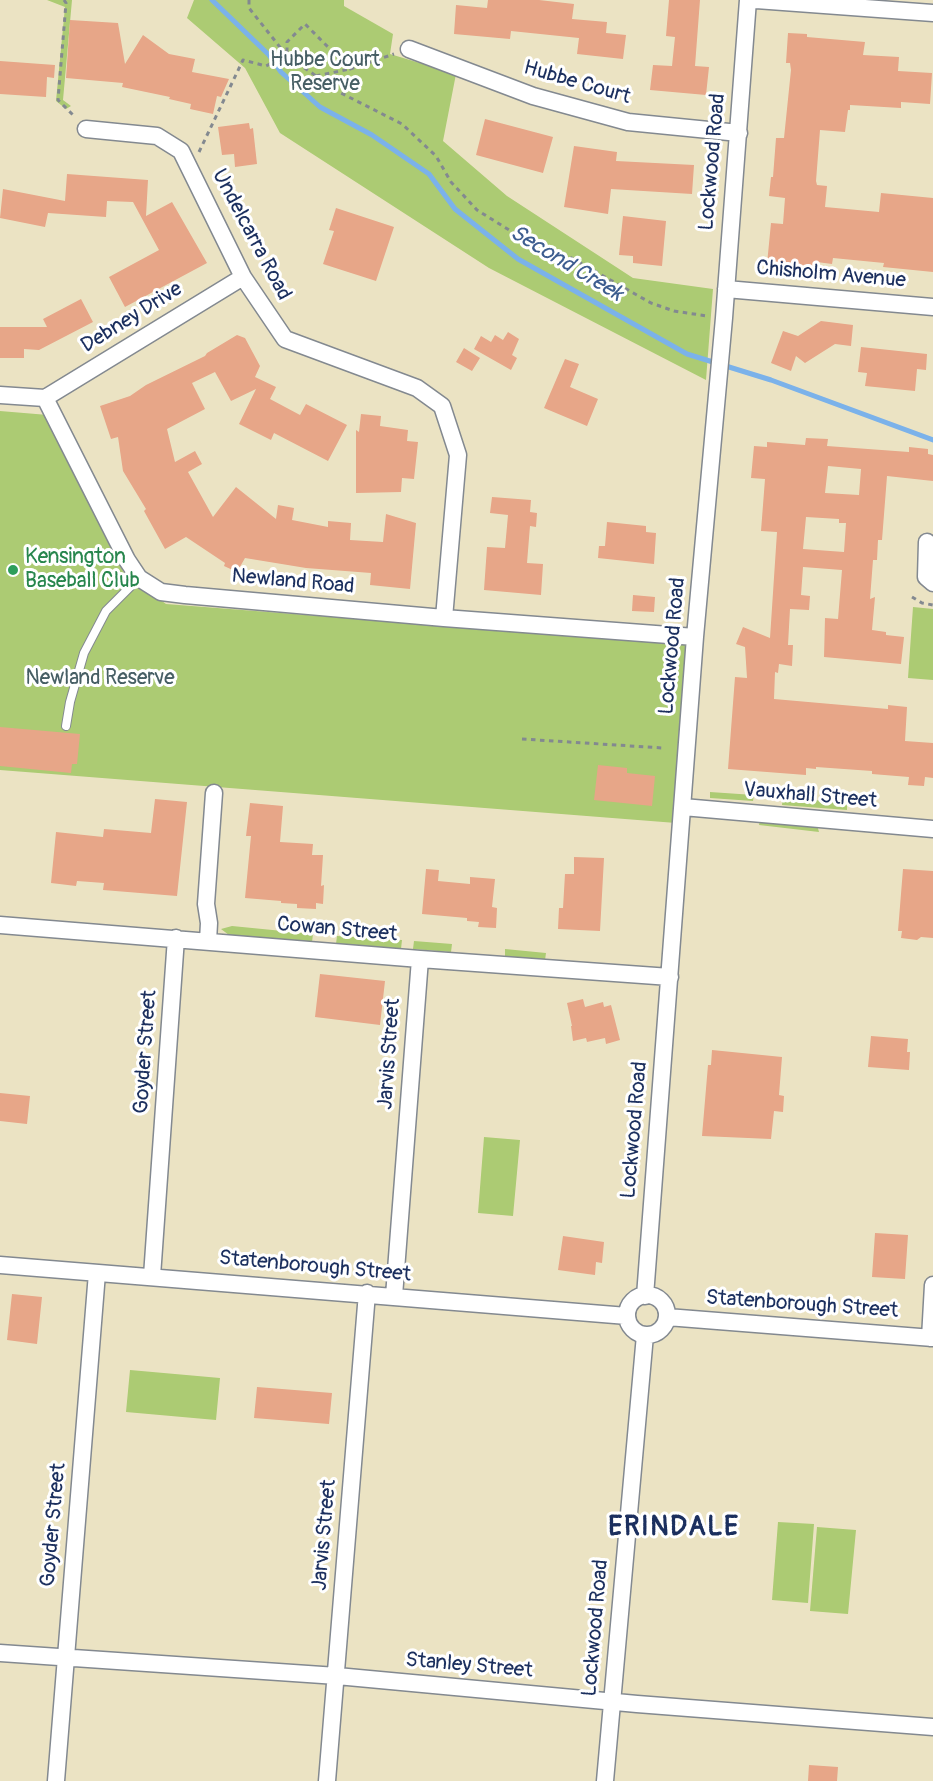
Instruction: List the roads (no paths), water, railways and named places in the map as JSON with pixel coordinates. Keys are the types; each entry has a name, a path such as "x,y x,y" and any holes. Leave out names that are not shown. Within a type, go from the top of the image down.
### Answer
{"street":[{"name":"Lockwood Road","path":"645,1296 695,637 724,318 748,0"},
{"path":"756,0 933,13"},
{"name":"Hubbe Court","path":"409,49 533,96 628,122 738,133"},
{"name":"Undelcarra Road","path":"86,129 157,136 181,151 243,277 285,339 417,388 442,406 458,455 444,618"},
{"name":"Debney Drive","path":"45,398 243,277"},
{"name":"Chisholm Avenue","path":"726,288 933,307"},
{"path":"0,395 45,398 138,578"},
{"path":"927,542 926,576 933,583"},
{"name":"Newland Road","path":"138,578 162,592 185,596 695,637"},
{"path":"208,941 209,923 206,904 214,793"},
{"name":"Vauxhall Street","path":"683,807 933,829"},
{"name":"Cowan Street","path":"0,925 420,960 670,977"},
{"name":"Goyder Street","path":"152,1276 176,939"},
{"name":"Jarvis Street","path":"394,1296 420,960"},
{"name":"Statenborough Street","path":"0,1265 367,1293 627,1316"},
{"name":"Goyder Street","path":"56,1781 97,1273"},
{"path":"931,1338 933,1285"},
{"name":"Jarvis Street","path":"327,1781 367,1293"},
{"path":"645,1296 661,1301 667,1311 665,1323 657,1332 645,1335 631,1327 627,1316 630,1305 639,1297 645,1296"},
{"name":"Statenborough Street","path":"667,1317 931,1338"},
{"name":"Lockwood Road","path":"605,1781 645,1335"},
{"name":"Stanley Street","path":"0,1653 336,1676 612,1702 933,1727"}],"lane":[{"path":"66,726 70,702 84,653 106,611 138,578"}],"waterway":[{"name":"Second Creek","path":"212,0 269,55 281,72 320,107 372,135 429,174 455,209 518,259 687,354 771,380 933,440"}],"place":[{"name":"Kensington Baseball Club","path":"13,570"}],"district":[{"name":"ERINDALE","path":"674,1528"}],"park label":[{"name":"Hubbe Court Reserve","path":"325,73"},
{"name":"Newland Reserve","path":"100,679"}]}
